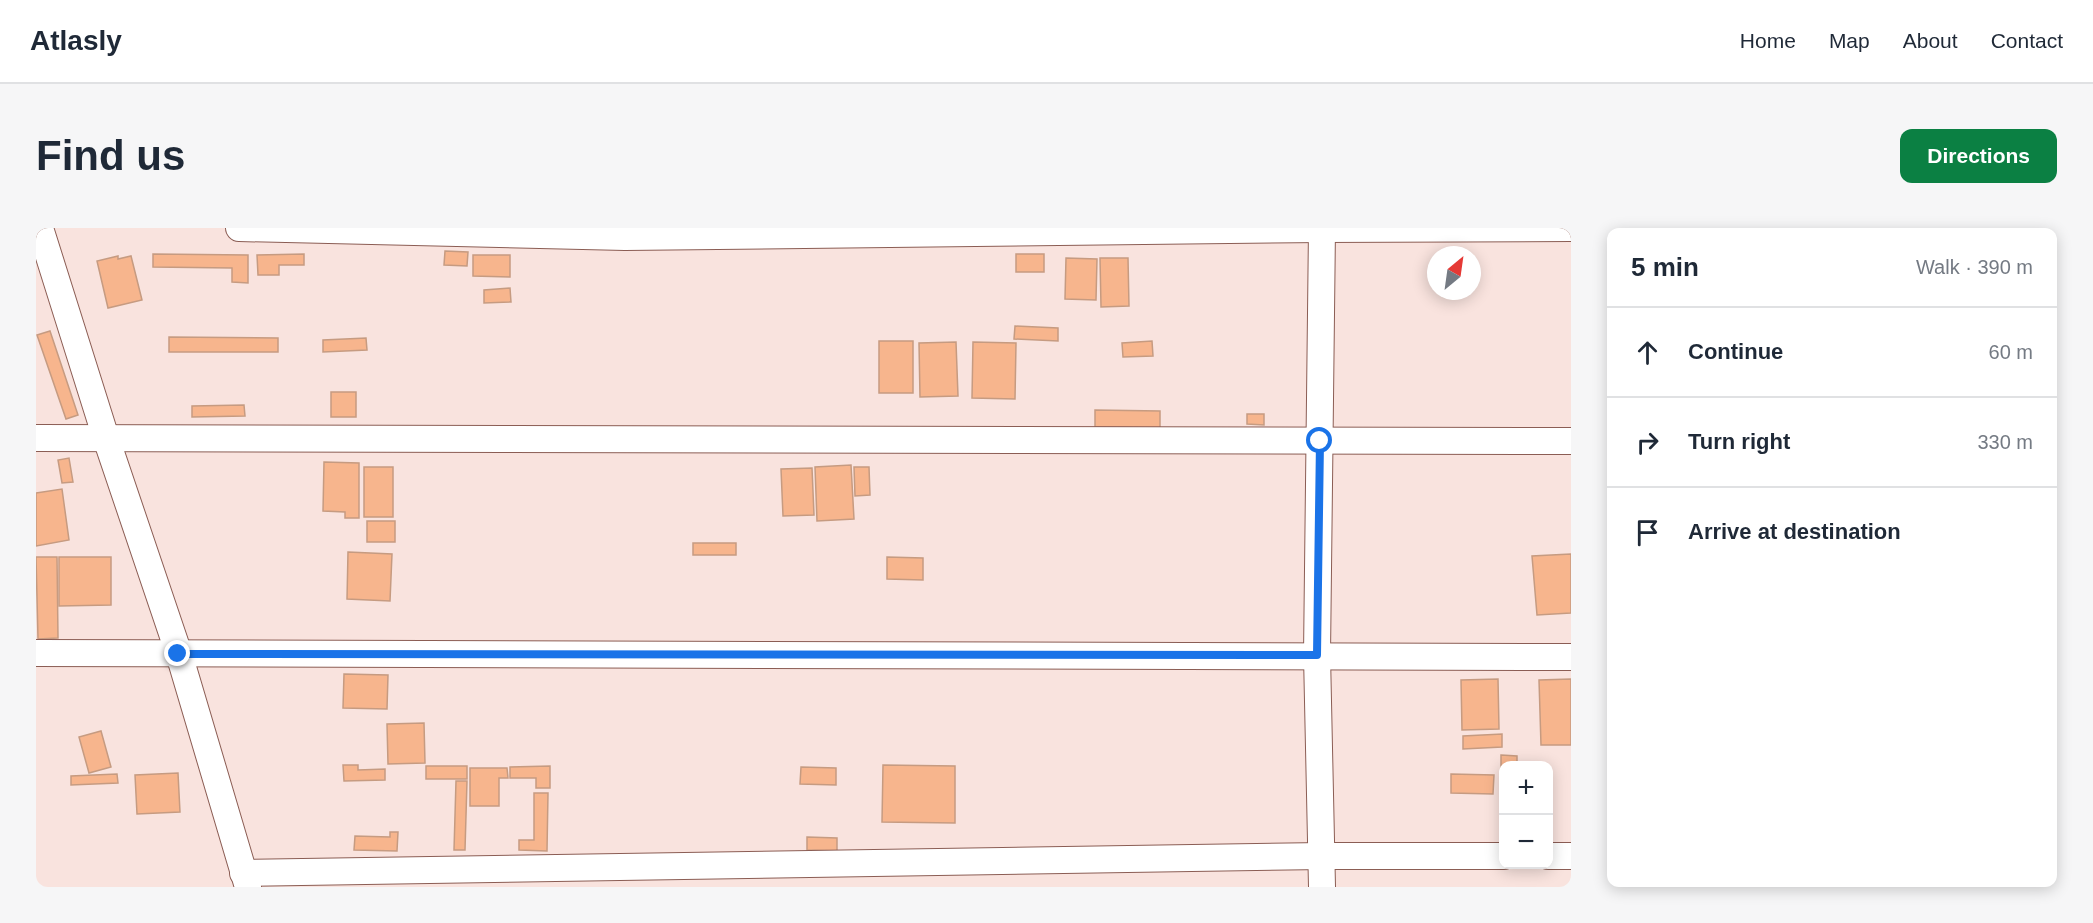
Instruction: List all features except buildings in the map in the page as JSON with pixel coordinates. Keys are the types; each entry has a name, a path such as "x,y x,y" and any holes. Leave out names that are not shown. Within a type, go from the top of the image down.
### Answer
{"street":[{"path":"40,228 106,438 178,654 245,880 1323,856 1499,856"},
{"path":"239,228 626,237 1571,228"},
{"path":"1322,229 1317,655 1322,887"},
{"path":"36,438 1571,441"},
{"path":"36,653 1571,657"},
{"path":"1553,856 1571,856"}],"route":[{"path":"178,654 1317,655 1320,441"}]}
